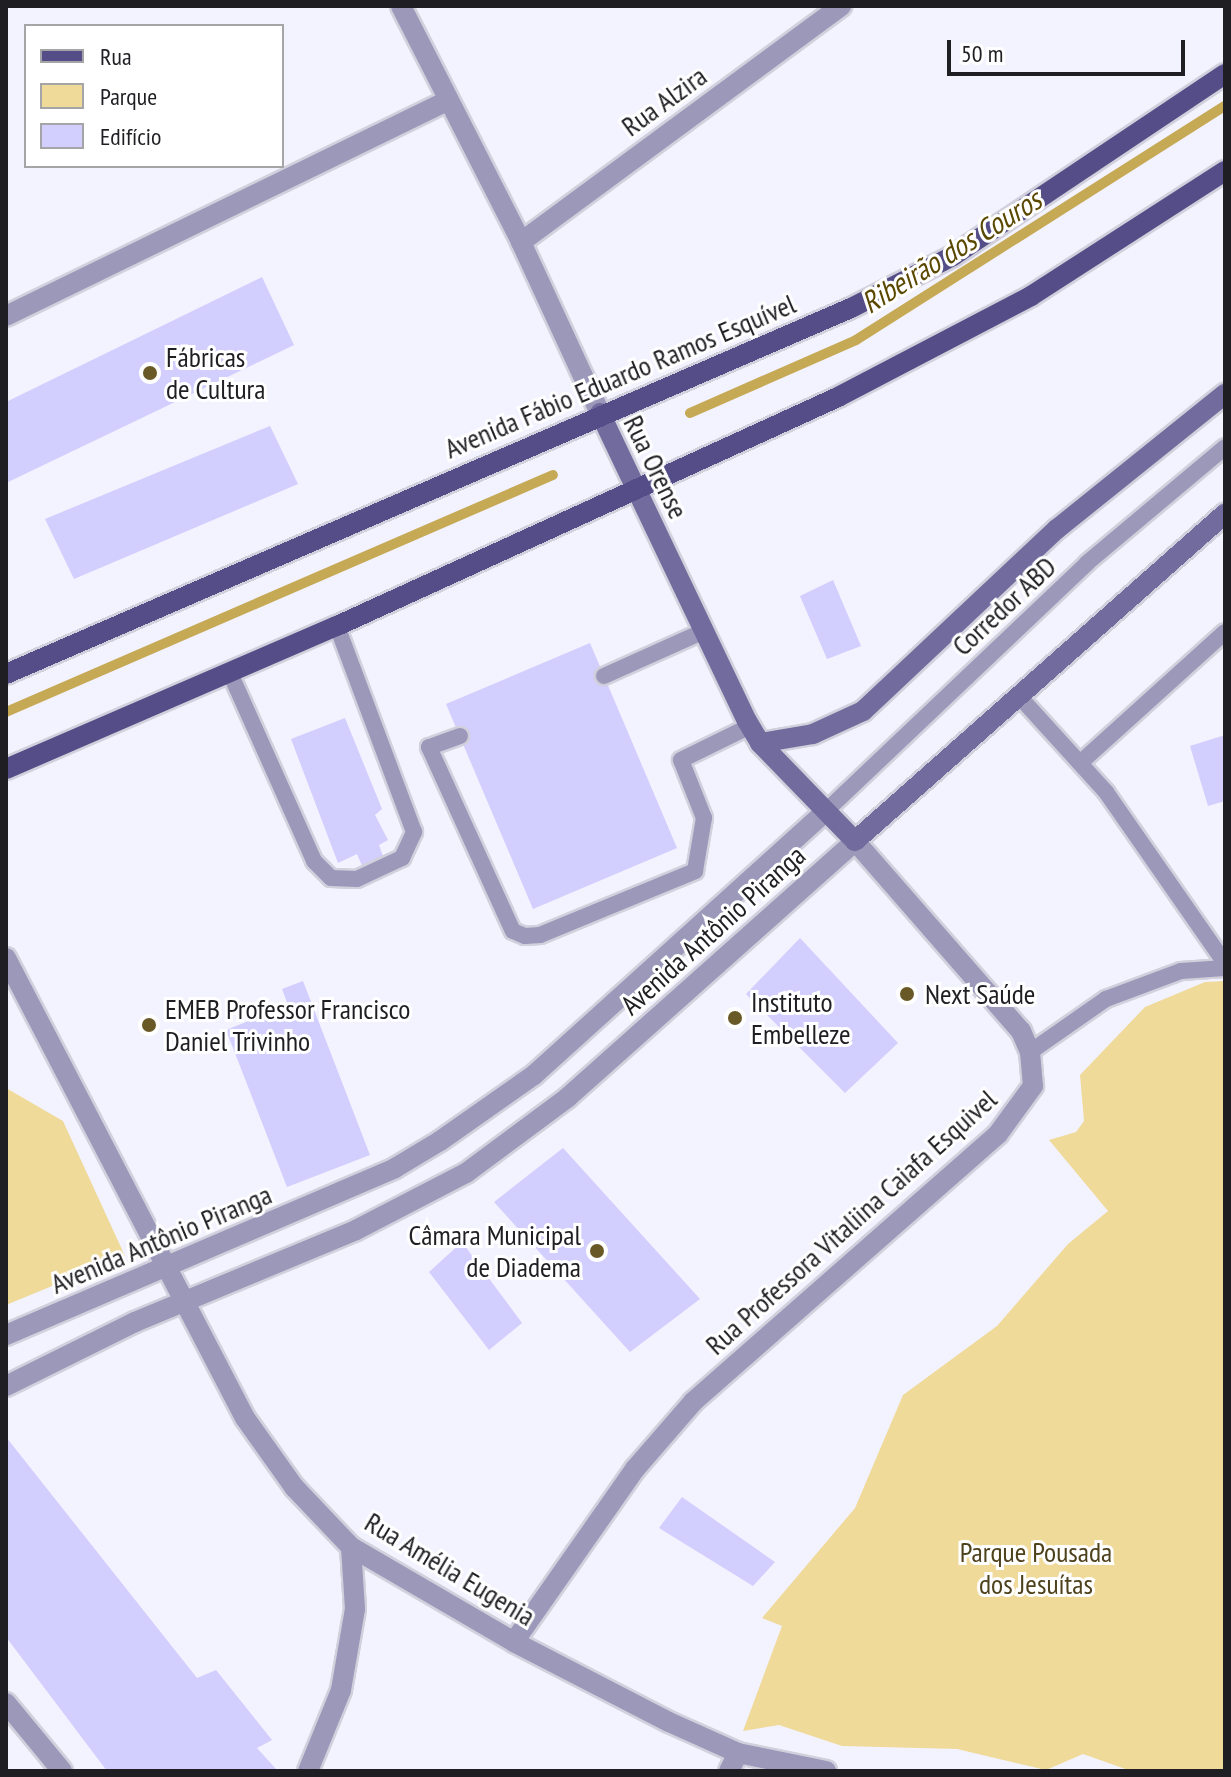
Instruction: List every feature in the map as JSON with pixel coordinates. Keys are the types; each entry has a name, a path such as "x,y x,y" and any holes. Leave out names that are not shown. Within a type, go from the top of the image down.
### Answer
{"main road":[{"name":"Avenida Fábio Eduardo Ramos Esquível","path":"6,674 600,413 851,308 953,256 1225,74"},
{"path":"6,769 637,492 942,346 1031,296 1225,171"},
{"path":"755,734 813,734 863,711 1057,529 1225,394"},
{"name":"Rua Orense","path":"600,413 755,734 855,841"},
{"name":"Avenida Antônio Piranga","path":"855,841 1225,514"}],"street":[{"name":"Rua Orense","path":"401,6 521,242 600,413"},
{"name":"Rua Alzira","path":"521,242 841,6"},
{"path":"6,316 448,100"},
{"name":"Avenida Antônio Piranga","path":"6,1335 166,1270 395,1168 487,1110 534,1075 826,811"},
{"path":"855,841 999,1002 1030,1052"},
{"name":"Avenida Antônio Piranga","path":"6,1386 182,1301 356,1230 466,1173 567,1098 855,841"},
{"name":"Rua Amélia Eugenia","path":"6,958 245,1418 294,1487 351,1547 514,1642 734,1762 826,1771"},
{"name":"Rua Professora Vitaliina Caiafa Esquivel","path":"514,1642 635,1469 693,1402 998,1134 1033,1086 1030,1052"},
{"path":"308,1771 341,1690 355,1609 351,1547"},
{"path":"6,1703 62,1771"}],"lane":[{"name":"Corredor ABD","path":"826,811 1087,563 1225,447"},
{"path":"230,673 314,861 331,878 357,879 402,858 413,842 414,832 337,626"},
{"path":"604,676 704,631"},
{"path":"1080,763 1225,632"},
{"path":"1018,695 1106,792 1225,966 1181,971 1106,999 1030,1052"},
{"path":"460,736 429,747 513,931 525,936 540,935 695,871 704,818 681,760 755,734"}],"green space":[{"name":"Parque Pousada dos Jesuítas","path":"1225,981 1225,1771 1131,1771 1083,1754 1046,1770 957,1749 842,1746 779,1725 743,1731 782,1626 762,1618 855,1508 903,1395 997,1326 1068,1244 1108,1211 1049,1140 1076,1132 1084,1121 1080,1075 1145,1007 1205,982"},
{"path":"6,1088 63,1121 125,1256 6,1305"}],"building":[{"name":"Fábricas de Cultura","path":"262,277 294,345 6,483 6,402"},
{"path":"270,426 298,484 74,579 45,519"},
{"path":"833,580 861,646 827,659 800,596"},
{"path":"590,643 677,848 533,909 446,704"},
{"path":"345,718 382,809 375,815 388,840 379,845 385,862 363,868 357,854 338,863 291,739"},
{"path":"1225,735 1225,801 1208,806 1190,746"},
{"path":"800,938 898,1043 845,1093 746,994"},
{"path":"303,981 370,1155 287,1187 226,1030 288,1005 282,989"},
{"name":"Câmara Municipal de Diadema","path":"563,1148 700,1299 630,1352 494,1202"},
{"path":"462,1242 522,1323 489,1350 429,1272"},
{"path":"6,1437 197,1678 216,1670 272,1740 257,1748 276,1769 107,1771 6,1637"},
{"path":"682,1497 775,1562 753,1586 659,1528"}],"waterway":[{"name":"Ribeirão dos Couros","path":"690,413 856,340 1225,106"},
{"path":"6,712 553,475"}],"place":[{"name":"Fábricas de Cultura","path":"150,373"},
{"name":"Next Saúde","path":"907,994"},
{"name":"Instituto Embelleze","path":"735,1018"},
{"name":"EMEB Professor Francisco Daniel Trivinho","path":"149,1025"},
{"name":"Câmara Municipal de Diadema","path":"597,1251"}]}
